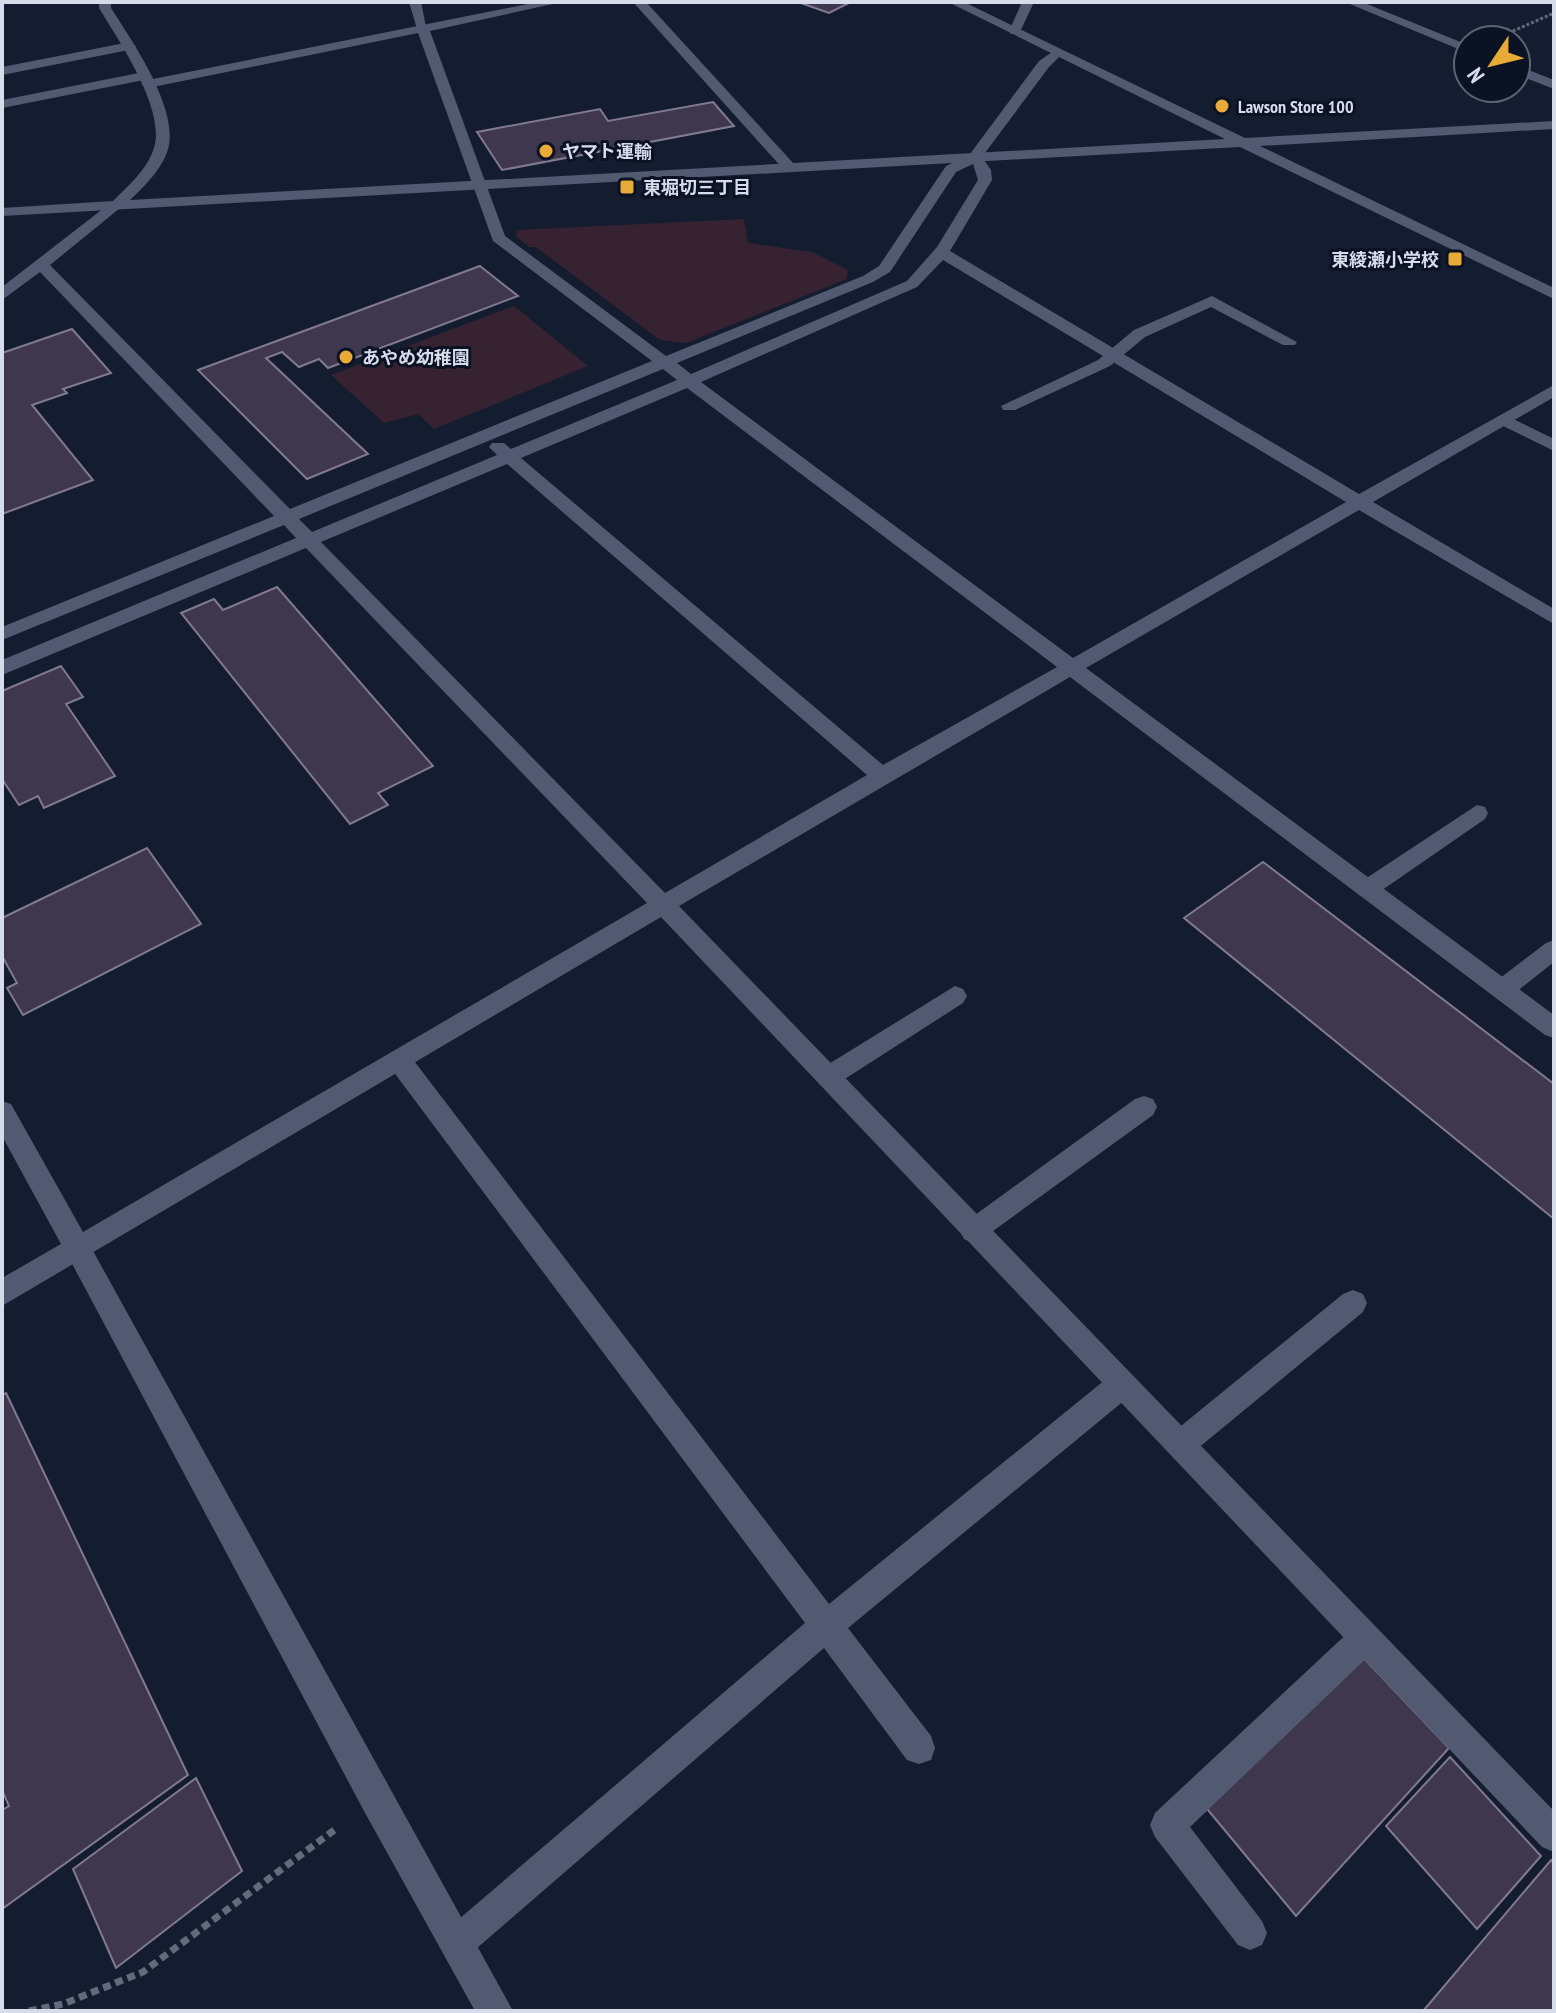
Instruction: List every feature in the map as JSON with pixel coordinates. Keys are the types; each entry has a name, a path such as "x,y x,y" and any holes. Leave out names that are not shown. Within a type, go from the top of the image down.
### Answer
{"street":[{"path":"2,295 118,204 149,170 163,142 162,126 146,80 130,46 105,8 105,2"},
{"path":"415,2 498,238 1554,1028"},
{"path":"2,104 423,29 556,2"},
{"path":"639,2 790,168"},
{"path":"954,2 1554,294"},
{"path":"1015,31 1028,2"},
{"path":"1351,2 1452,43"},
{"path":"2,71 130,46"},
{"path":"2,634 868,279 885,269 951,169 975,157 1044,64 1058,52"},
{"path":"1532,76 1554,85"},
{"path":"2,212 1554,125"},
{"path":"2,668 689,381 912,284 926,273 941,252 985,180 984,170 975,157"},
{"path":"941,252 1554,618"},
{"path":"40,263 664,906 1554,1835"},
{"path":"1009,406 1104,363 1127,341 1212,301 1289,342"},
{"path":"2,1293 882,776 1554,390"},
{"path":"1503,419 1554,446"},
{"path":"485,436 882,776"},
{"path":"1367,889 1477,813"},
{"path":"1503,989 1554,949"},
{"path":"828,1077 955,996"},
{"path":"399,1060 919,1748"},
{"path":"973,1231 1144,1107"},
{"path":"2,1112 376,1799 495,2011"},
{"path":"1181,1444 1353,1303"},
{"path":"457,1943 825,1627 1121,1385"},
{"path":"1250,1933 1167,1825 1364,1639"}],"path":[{"path":"1528,24 1554,13"},
{"path":"29,2011 63,2004 143,1972 376,1799"}],"shaded area":[{"path":"744,219 748,243 812,252 848,270 847,279 686,343 660,340 536,247 529,247 516,236 517,230"},
{"path":"514,306 588,366 434,429 418,414 384,423 331,375"}],"building":[{"path":"798,2 848,2 849,3 829,13"},
{"name":"ヤマト運輸","path":"713,102 734,126 502,170 477,132 600,109 608,121"},
{"path":"480,266 518,296 328,368 319,359 299,367 282,352 266,358 368,454 307,479 198,370"},
{"path":"72,329 111,373 63,389 67,393 32,405 93,480 2,514 2,353"},
{"path":"277,587 433,766 378,793 388,805 350,824 181,613 214,599 223,610"},
{"path":"61,666 83,697 66,704 115,776 44,808 38,796 19,805 2,779 2,691"},
{"path":"147,848 201,924 23,1015 7,988 17,983 2,956 2,918"},
{"path":"1263,862 1554,1084 1554,1219 1184,918"},
{"path":"6,1393 188,1775 2,1909 2,1810 9,1806 2,1790 2,1395"},
{"path":"1360,1654 1449,1748 1296,1916 1203,1804"},
{"path":"1450,1757 1541,1856 1477,1929 1386,1826"},
{"path":"196,1778 242,1871 116,1968 73,1869"},
{"path":"1551,1860 1554,1864 1554,2011 1423,2011"}],"place":[{"name":"Lawson Store 100","path":"1222,106"},
{"name":"ヤマト運輸","path":"546,151"},
{"name":"東堀切三丁目","path":"627,187"},
{"name":"東綾瀬小学校","path":"1455,259"},
{"name":"あやめ幼稚園","path":"346,357"}]}
